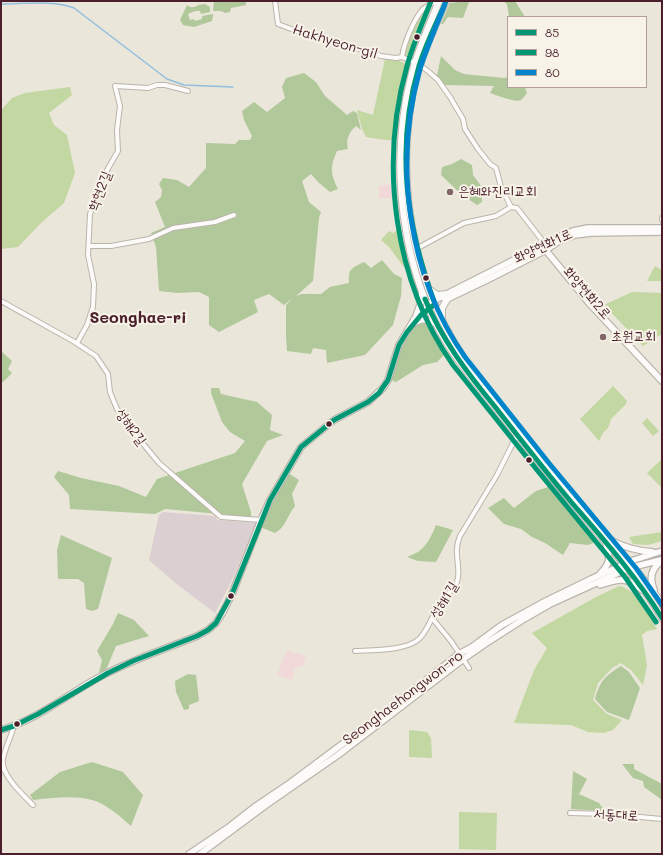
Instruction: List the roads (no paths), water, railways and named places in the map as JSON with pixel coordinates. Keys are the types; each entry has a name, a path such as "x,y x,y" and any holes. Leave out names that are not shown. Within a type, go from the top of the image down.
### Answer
{"main road":[{"path":"438,1 417,64 409,116 406,152 408,206 429,307 475,375 628,566 662,604"},
{"path":"446,1 410,80 402,124 401,165 404,220 413,274 425,288 434,303 447,344 462,366 518,437 609,542"},
{"path":"425,288 435,294 448,296 442,308 439,322"},
{"path":"628,566 662,618"}],"street":[{"name":"Hakhyeon-gil","path":"275,1 278,24 307,35 328,39 382,56 396,58 402,57 417,64 438,80 463,119 465,129 484,157 496,168 501,187 512,207 517,208 545,247"},
{"path":"402,57 405,43 419,15 430,5 438,1"},
{"name":"학현2길","path":"77,343 87,325 93,307 94,284 88,255 90,214 102,178 118,151 117,130 120,106 115,86 148,88 157,85 164,85 188,91"},
{"path":"416,249 464,223 496,216 512,207"},
{"path":"89,246 111,246 149,239 173,228 215,222 234,215"},
{"name":"화양현화1로","path":"434,303 545,247 573,231 588,228 662,228"},
{"name":"화양현화1로","path":"545,247 583,233 662,232"},
{"name":"화양현화2로","path":"545,247 662,376"},
{"name":"화양현화2로","path":"545,247 589,303 662,381"},
{"path":"1,730 14,726 47,710 96,679 120,667 198,636 216,623 232,594 261,520 276,489 302,447 334,420 368,402 383,388 388,380 399,345 413,322 425,288"},
{"name":"성해2길","path":"1,302 77,343 96,356 108,374 110,392 116,410 130,428 159,463 222,517 261,520"},
{"path":"413,322 434,303"},
{"path":"413,322 424,319 439,322"},
{"name":"성해1길","path":"355,651 398,648 413,643 420,638 440,602 452,590 458,580 456,544 497,475 515,439 518,437"},
{"path":"596,578 609,564 609,542 631,549 656,552 662,551"},
{"path":"628,566 656,552"},
{"path":"628,566 662,560"},
{"path":"656,596 652,585 651,574 662,560"},
{"name":"Seonghaehongwon-ro","path":"189,854 229,827 396,704 460,654 522,613 596,578 628,566"},
{"name":"Seonghaehongwon-ro","path":"200,854 266,805 338,755 462,660 524,619 550,604 628,566"},
{"path":"577,592 622,580 630,582 644,592"},
{"path":"432,618 469,668"},
{"path":"1,770 2,760 14,726"},
{"path":"2,760 5,771 10,780 33,805"},
{"name":"서동대로","path":"570,813 608,814 662,819"}],"waterway":[{"path":"1,4 48,3 74,8 167,79 184,85 233,87"}],"place":[{"name":"은혜와진리교회","path":"450,192"},
{"name":"초원교회","path":"603,337"}],"district":[{"name":"Seonghae-ri","path":"138,318"}]}
